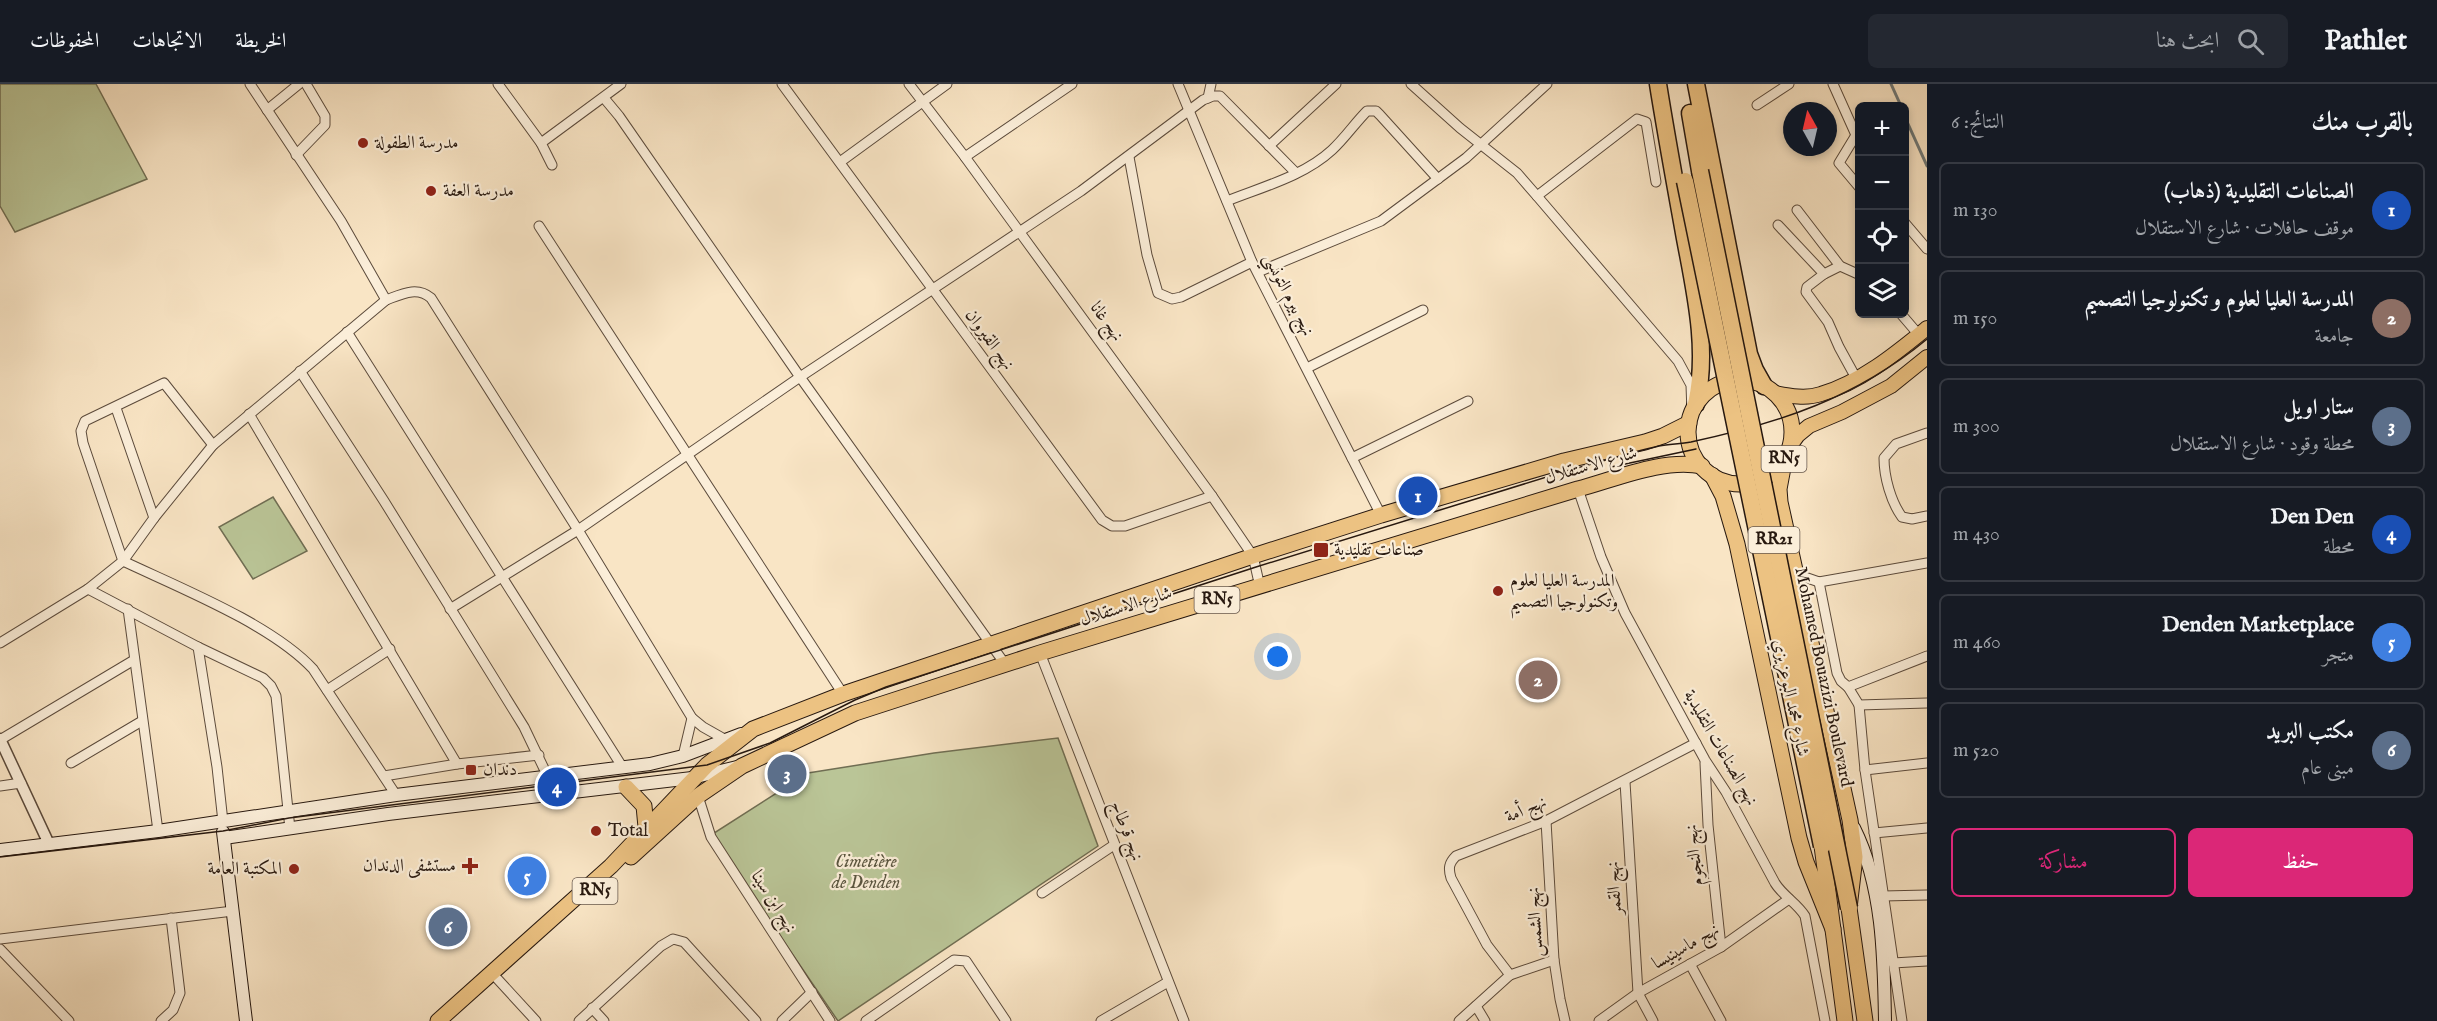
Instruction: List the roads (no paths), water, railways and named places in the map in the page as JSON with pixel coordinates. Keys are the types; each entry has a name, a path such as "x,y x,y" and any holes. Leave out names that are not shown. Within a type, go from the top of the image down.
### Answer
{"highway":[{"path":"1658,84 1692,278 1701,349 1701,385 1692,413 1689,442 1707,471"},
{"name":"Mohamed Bouazizi Boulevard","path":"1668,84 1685,181 1822,846"},
{"name":"Mohamed Bouazizi Boulevard","path":"1685,84 1700,171 1849,908"},
{"path":"1696,84 1749,354 1755,370 1770,389"},
{"name":"RN5","path":"1692,413 1706,393 1727,382 1750,381 1770,389 1790,415 1792,434 1788,452 1777,468 1765,477 1752,482 1732,482 1707,471"},
{"name":"شارع الاستقلال","path":"753,729 843,694 1253,556 1381,515 1564,461 1663,436 1692,413"},
{"name":"شارع محمد البوعزيزي","path":"1788,452 1779,489 1780,502 1850,820 1855,857 1849,908 1865,1021"},
{"name":"شارع الاستقلال","path":"742,766 855,713 1040,653 1362,554 1668,464 1685,463 1707,471"},
{"name":"شارع محمد البوعزيزي","path":"1707,471 1723,496 1737,544 1799,838 1806,862 1833,929"},
{"name":"RN5","path":"452,1021 494,976 611,866 692,778 753,729"},
{"name":"RN5","path":"438,1021 494,976 698,795 742,766"},
{"path":"626,788 644,806 646,827"},
{"name":"شارع محمد البوعزيزي","path":"1822,846 1845,1021"}],"main road":[{"name":"RN5","path":"1770,389 1803,397 1821,394 1856,378 1893,356 1923,332"},
{"name":"RN5","path":"1788,452 1798,435 1809,426 1892,386 1927,357"},
{"path":"0,850 223,822 396,795 622,768 683,756 753,729"},
{"path":"224,838 388,814 626,788 692,778 742,766"},
{"path":"1850,820 1863,846 1874,886 1885,988 1885,1021"},
{"path":"223,822 246,1021"}],"street":[{"path":"250,84 341,222 386,300"},
{"path":"267,110 299,84"},
{"path":"296,155 325,125 325,116 306,84"},
{"path":"498,84 542,143 552,165"},
{"name":"نهج القيروان","path":"782,84 1102,520 1112,526 1125,526 1212,496"},
{"name":"نهج غانا","path":"909,84 965,157 1212,496 1253,556 1260,587"},
{"path":"840,162 946,84"},
{"path":"965,157 1072,84"},
{"name":"نهج بيرم التونسي","path":"1178,84 1252,262 1381,515"},
{"path":"1208,98 1211,84"},
{"path":"1269,146 1336,84"},
{"path":"1411,84 1517,173 1538,196 1678,361 1691,385 1692,413"},
{"path":"1258,272 1381,221 1481,144 1548,84"},
{"path":"1757,105 1789,84"},
{"path":"1833,84 1855,133"},
{"path":"542,143 604,98 616,86"},
{"path":"450,609 578,530 800,377 1129,157 1208,98 1220,96 1296,173"},
{"path":"604,98 639,144 800,377 993,644 1005,664"},
{"path":"1227,201 1296,173 1332,150 1367,111 1372,110 1380,115 1438,179"},
{"path":"1538,196 1637,119 1646,122 1656,182"},
{"path":"1855,144 1839,163 1855,182"},
{"path":"1129,157 1148,255 1158,293 1172,299 1181,297 1252,262"},
{"path":"1797,210 1840,266 1855,272"},
{"path":"1778,225 1824,274"},
{"path":"539,226 843,694"},
{"path":"1909,227 1927,249"},
{"path":"1840,266 1824,274 1807,287 1806,292 1832,330 1856,378"},
{"path":"0,643 88,589 123,561 154,518 213,446 386,300 416,291 425,293 431,298 578,530 692,718 726,740"},
{"path":"1307,368 1424,310"},
{"path":"1906,318 1923,332"},
{"path":"347,332 622,768"},
{"path":"300,371 384,501 524,727 549,777"},
{"path":"213,446 164,383 85,421 81,431 113,537 123,561 208,601 290,648 313,669 396,795"},
{"path":"1352,458 1468,401"},
{"path":"116,408 154,518"},
{"path":"249,414 457,764"},
{"path":"1927,433 1896,444 1884,458 1896,508 1902,517 1912,519 1927,516"},
{"name":"نهج الصناعات التقليدية","path":"1578,489 1613,588 1774,883 1800,908 1805,916 1825,1021"},
{"path":"1796,574 1819,582 1927,563"},
{"path":"1819,582 1837,673 1859,705 1865,770 1902,1021"},
{"path":"88,589 262,678 271,686 276,696 290,829"},
{"path":"128,609 158,831"},
{"path":"198,647 217,767 223,822"},
{"path":"327,690 390,649"},
{"name":"نهج قرطاج","path":"1040,653 1184,1021"},
{"path":"1848,687 1927,656"},
{"path":"49,844 0,740 134,660"},
{"path":"1859,705 1927,703"},
{"path":"683,756 692,718"},
{"path":"71,763 142,721"},
{"name":"نهج أمة","path":"1510,975 1487,945 1451,878 1448,870 1450,862 1456,855 1546,821 1625,782 1696,743"},
{"path":"384,776 457,764 539,755"},
{"name":"نهج النجوم","path":"1705,760 1708,825 1720,947"},
{"path":"1865,770 1927,763"},
{"name":"نهج القمر","path":"1625,782 1638,993"},
{"path":"0,786 21,783"},
{"name":"نهج ابن سينا","path":"698,795 711,837 830,1021"},
{"name":"نهج الشمس","path":"1546,821 1554,960 1565,1021"},
{"path":"1874,832 1927,828"},
{"path":"1042,893 1114,845"},
{"path":"1883,896 1927,895"},
{"name":"نهج ماسينيسا","path":"1599,1021 1638,993 1720,947 1789,899"},
{"path":"0,939 232,911"},
{"path":"161,1021 173,1010 180,993 171,918"},
{"path":"579,1021 661,946 679,939 689,947 756,1021"},
{"path":"0,949 65,1020"},
{"path":"866,1021 954,960 960,959 966,961 1006,1021"},
{"path":"1459,1021 1510,975 1554,960"},
{"path":"1893,963 1927,961"},
{"path":"1690,964 1721,1021"},
{"path":"494,976 536,1021"},
{"path":"1101,1021 1168,982"},
{"path":"782,1021 812,992"},
{"path":"1638,993 1653,1021"},
{"path":"1476,1006 1485,1021"},
{"path":"592,1008 604,1021"}],"waterway":[{"path":"1891,84 1899,102"},
{"path":"1909,126 1927,166"}],"tram line":[{"path":"0,857 223,831 289,818 707,765 770,743 886,687 1256,567 1566,471 1659,446 1724,435 1786,417 1845,393 1900,360 1927,339"},
{"path":"1611,467 1696,449"}],"place":[{"name":"مدرسة الطفولة","path":"363,143"},
{"name":"مدرسة العفة","path":"431,191"},
{"name":"الصناعات التقليدية (ذهاب)","path":"1418,496"},
{"name":"صناعات تقليدية","path":"1321,550"},
{"name":"المدرسة العليا لعلوم وتكنولوجيا التصميم","path":"1498,591"},
{"name":"المدرسة العليا لعلوم و تكنولوجيا التصميم","path":"1538,680"},
{"name":"دندان","path":"471,770"},
{"name":"ستار اويل","path":"787,774"},
{"name":"Den Den","path":"557,787"},
{"name":"Total","path":"596,831"},
{"name":"مستشفى الدندان","path":"470,866"},
{"name":"المكتبة العامة","path":"294,869"},
{"name":"Denden Marketplace","path":"527,876"},
{"name":"مكتب البريد","path":"448,927"}],"park label":[{"name":"Cimetière de Denden","path":"866,872"}]}
